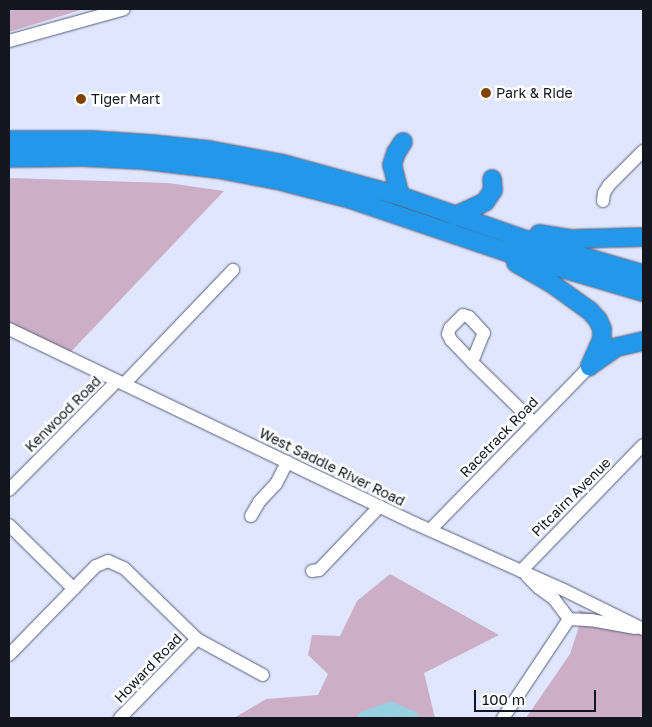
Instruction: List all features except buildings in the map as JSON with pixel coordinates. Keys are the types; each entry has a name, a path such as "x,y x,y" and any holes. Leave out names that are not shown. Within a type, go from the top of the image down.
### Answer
{"highway":[{"path":"9,140 113,141 210,150 298,168 400,196 455,216 551,283 594,316 603,334 599,350 590,366"},
{"path":"400,196 392,165 403,142"},
{"path":"9,158 128,159 248,174 643,274"},
{"path":"455,216 485,202 493,190 492,179"},
{"path":"481,234 561,238 643,237"},
{"path":"481,234 643,292"},
{"path":"590,366 617,346 643,341"}],"street":[{"path":"9,41 124,9"},
{"path":"603,201 604,193 609,186 643,151"},
{"name":"Kenwood Road","path":"9,490 121,383 233,270"},
{"name":"West Saddle River Road","path":"9,329 643,629"},
{"path":"472,362 533,422"},
{"name":"Racetrack Road","path":"431,529 533,422 590,366"},
{"name":"Pitcairn Avenue","path":"521,571 643,445"},
{"path":"251,516 259,502 276,484 287,462"},
{"path":"312,571 319,570 380,506"},
{"path":"9,526 74,589"},
{"path":"9,655 96,566 114,562 124,568 197,639 263,675"},
{"path":"521,571 538,588 554,598 569,618 591,620 625,628 643,629"},
{"path":"503,718 569,618"},
{"name":"Howard Road","path":"120,718 197,639"}],"shaded area":[{"path":"9,9 84,9 9,32"},
{"path":"9,178 168,183 224,191 65,358 9,329"},
{"path":"390,574 499,635 424,673 435,718 234,718 266,699 318,695 328,674 308,655 312,635 340,636 357,601"},
{"path":"578,610 592,613 643,636 643,718 526,718 570,654 582,617"}],"waterway":[{"path":"364,718 390,709 411,718"}],"place":[{"name":"Park & Ride","path":"486,93"},
{"name":"Tiger Mart","path":"81,99"}]}
